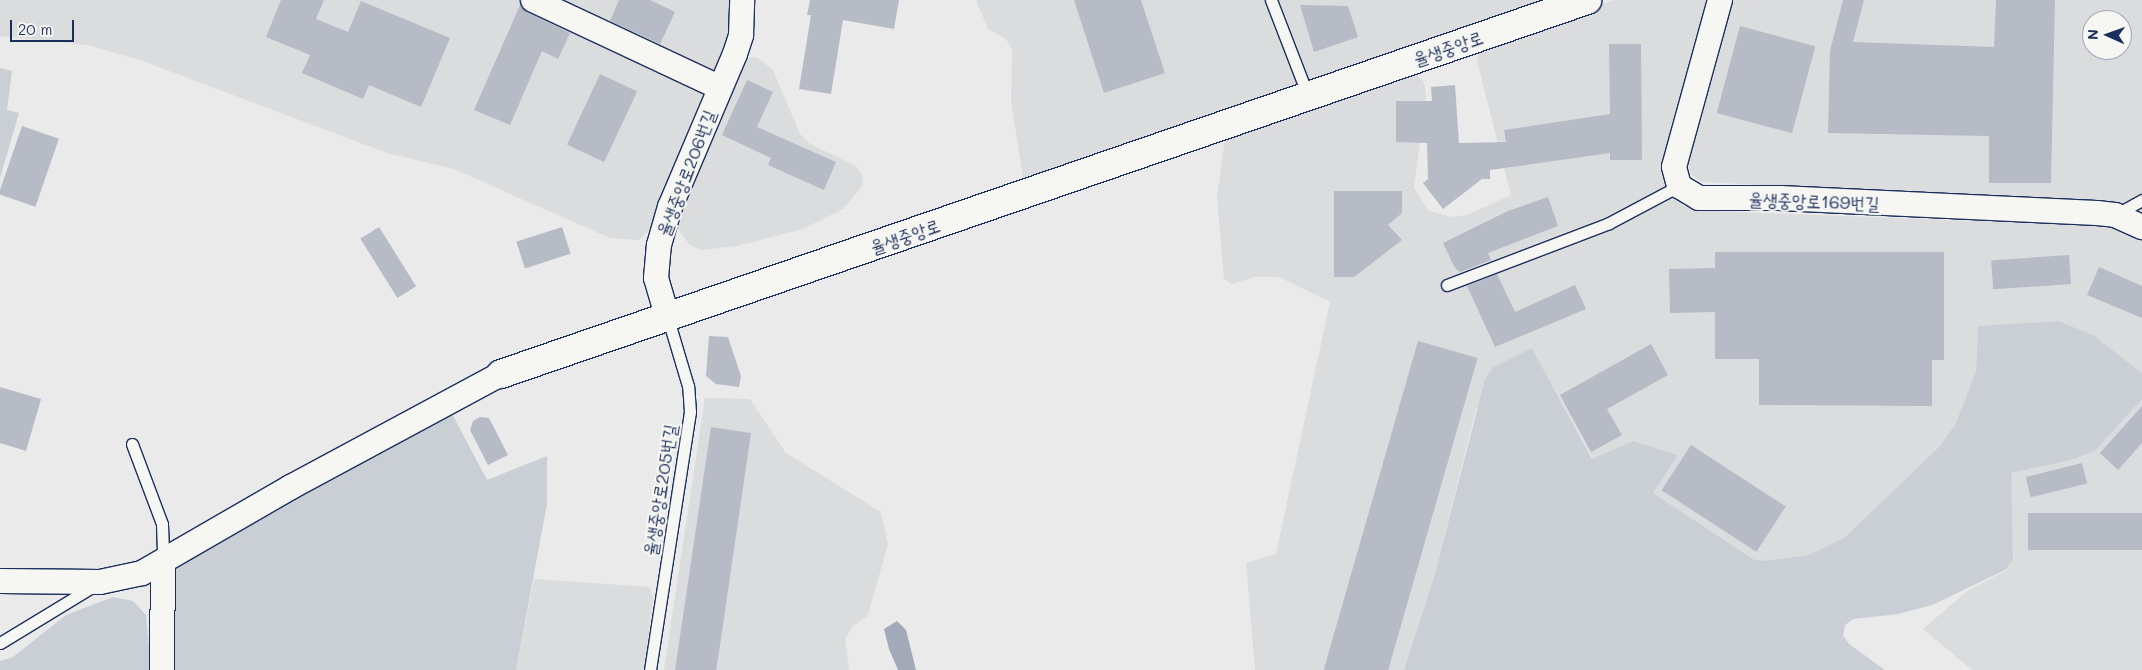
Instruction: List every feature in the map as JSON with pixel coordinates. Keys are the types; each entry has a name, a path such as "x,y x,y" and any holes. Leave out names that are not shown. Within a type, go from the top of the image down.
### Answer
{"street":[{"name":"율생중앙로206번길","path":"533,0 719,87"},
{"name":"율생중앙로206번길","path":"668,319 656,278 659,245 719,87 741,35 742,0"},
{"name":"율생중앙로","path":"501,374 668,319 1587,0"},
{"path":"1679,186 1674,167 1720,0"},
{"name":"율생중앙로169번길","path":"1679,186 1699,198 1780,198 2115,215 2142,228"},
{"path":"0,581 100,582 163,564 291,486 501,374"},
{"path":"162,670 163,564"}],"lane":[{"path":"1271,0 1308,96"},
{"path":"1447,285 1609,223 1679,186"},
{"path":"2115,215 2142,200"},
{"name":"율생중앙로205번길","path":"650,670 690,412 688,386 668,319"},
{"path":"132,444 162,524 163,564"},
{"path":"0,643 100,582"}],"shaded area":[{"path":"0,0 732,0 731,34 724,53 699,107 654,225 639,240 610,238 454,169 387,153 140,60 87,45 0,36"},
{"path":"976,0 1543,0 1023,178 1011,100 1012,50 1006,39 988,29"},
{"path":"1614,0 1712,0 1669,188 1683,206 1710,211 2025,223 2090,222 2132,233 2142,240 2142,373 2093,335 2059,321 1978,326 1976,371 1955,425 1939,447 1844,538 1808,555 1763,561 1753,559 1653,493 1678,455 1633,441 1593,459 1532,348 1476,409 1435,574 1404,670 1255,670 1246,563 1276,554 1330,302 1279,277 1254,277 1232,284 1224,279 1217,197 1225,139 1416,75 1424,82 1426,97 1414,188 1429,211 1453,217 1467,215 1511,195 1477,61 1479,46"},
{"path":"1730,0 2142,0 2142,212 2111,202 1701,182 1691,174 1687,162"},
{"path":"756,57 773,70 800,134 810,144 854,165 862,174 863,185 843,209 803,229 737,246 701,250 690,245 675,225 741,69 749,58"},
{"path":"0,68 12,71 7,110 19,113 0,178"},
{"path":"2059,321 2093,335 2142,373 2142,399 2096,450 2072,460 2011,473 2013,559 2007,569 1932,605 1898,614 1853,619 1845,625 1843,635 1849,644 1885,670 1404,670 1435,574 1485,379 1492,368 1532,348 1592,459 1633,441 1678,455 1653,493 1753,559 1763,561 1808,555 1844,538 1939,447 1955,425 1976,371 1978,326"},
{"path":"705,398 750,399 786,453 881,512 888,544 868,615 852,627 845,639 849,670 664,670"},
{"path":"2142,399 2142,670 1972,670 1923,629 1966,592 2008,569 2013,559 2010,473 2072,460 2096,450"},
{"path":"452,414 487,480 547,456 547,504 516,670 174,670 168,591 177,566 208,545"},
{"path":"534,579 650,587 653,598 644,670 516,670"},
{"path":"113,597 133,601 146,615 151,670 0,670 0,661 13,657 66,615"}],"water":[{"path":"897,621 906,630 916,670 898,670 889,649 884,629"}],"building":[{"path":"281,0 324,0 316,19 348,32 361,1 450,38 421,107 369,85 363,99 302,73 310,55 266,37"},
{"path":"619,0 650,0 675,12 660,44 610,21"},
{"path":"810,0 899,0 894,29 843,20 831,94 799,89 811,15 807,15"},
{"path":"1074,0 1141,0 1165,73 1104,93"},
{"path":"1843,0 1864,0 1853,42 1994,47 1996,0 2055,0 2051,183 1989,183 1989,136 1828,133 1830,51"},
{"path":"520,5 527,12 570,33 558,59 542,51 510,125 474,110"},
{"path":"1300,5 1348,6 1358,37 1314,52"},
{"path":"1740,26 1815,46 1792,133 1717,113"},
{"path":"1609,44 1641,44 1642,160 1610,160 1610,153 1490,170 1490,179 1482,179 1443,209 1423,183 1428,179 1427,143 1396,142 1396,101 1432,101 1431,87 1455,85 1459,143 1506,142 1504,130 1610,114"},
{"path":"600,74 637,91 604,162 567,145"},
{"path":"747,80 773,92 757,127 836,162 824,190 768,165 771,158 722,135"},
{"path":"22,126 59,139 35,207 0,195"},
{"path":"1334,191 1402,191 1402,213 1388,225 1402,240 1354,277 1334,277"},
{"path":"1548,197 1558,226 1488,253 1491,260 1460,272 1455,268 1443,243 1508,211"},
{"path":"379,227 416,286 397,298 360,239"},
{"path":"562,227 571,254 525,268 516,242"},
{"path":"1715,252 1944,252 1944,360 1932,360 1932,406 1759,405 1759,359 1715,359 1715,312 1670,313 1669,269 1715,268"},
{"path":"2069,255 2071,284 1993,289 1991,260"},
{"path":"2099,267 2142,286 2142,318 2087,295"},
{"path":"1497,274 1515,312 1575,285 1586,309 1495,347 1467,286"},
{"path":"709,336 728,337 741,376 739,387 716,384 706,376"},
{"path":"1418,341 1478,358 1388,670 1324,670"},
{"path":"1651,344 1668,375 1607,409 1622,435 1591,452 1560,395"},
{"path":"0,387 41,399 26,451 0,443"},
{"path":"2142,406 2142,443 2118,470 2100,453"},
{"path":"480,417 489,418 508,455 488,465 470,430 473,421"},
{"path":"711,427 751,433 719,652 716,670 675,670"},
{"path":"1691,445 1786,507 1756,552 1662,490"},
{"path":"2082,463 2087,483 2031,497 2026,477"},
{"path":"2028,513 2142,513 2142,550 2028,550"}]}
